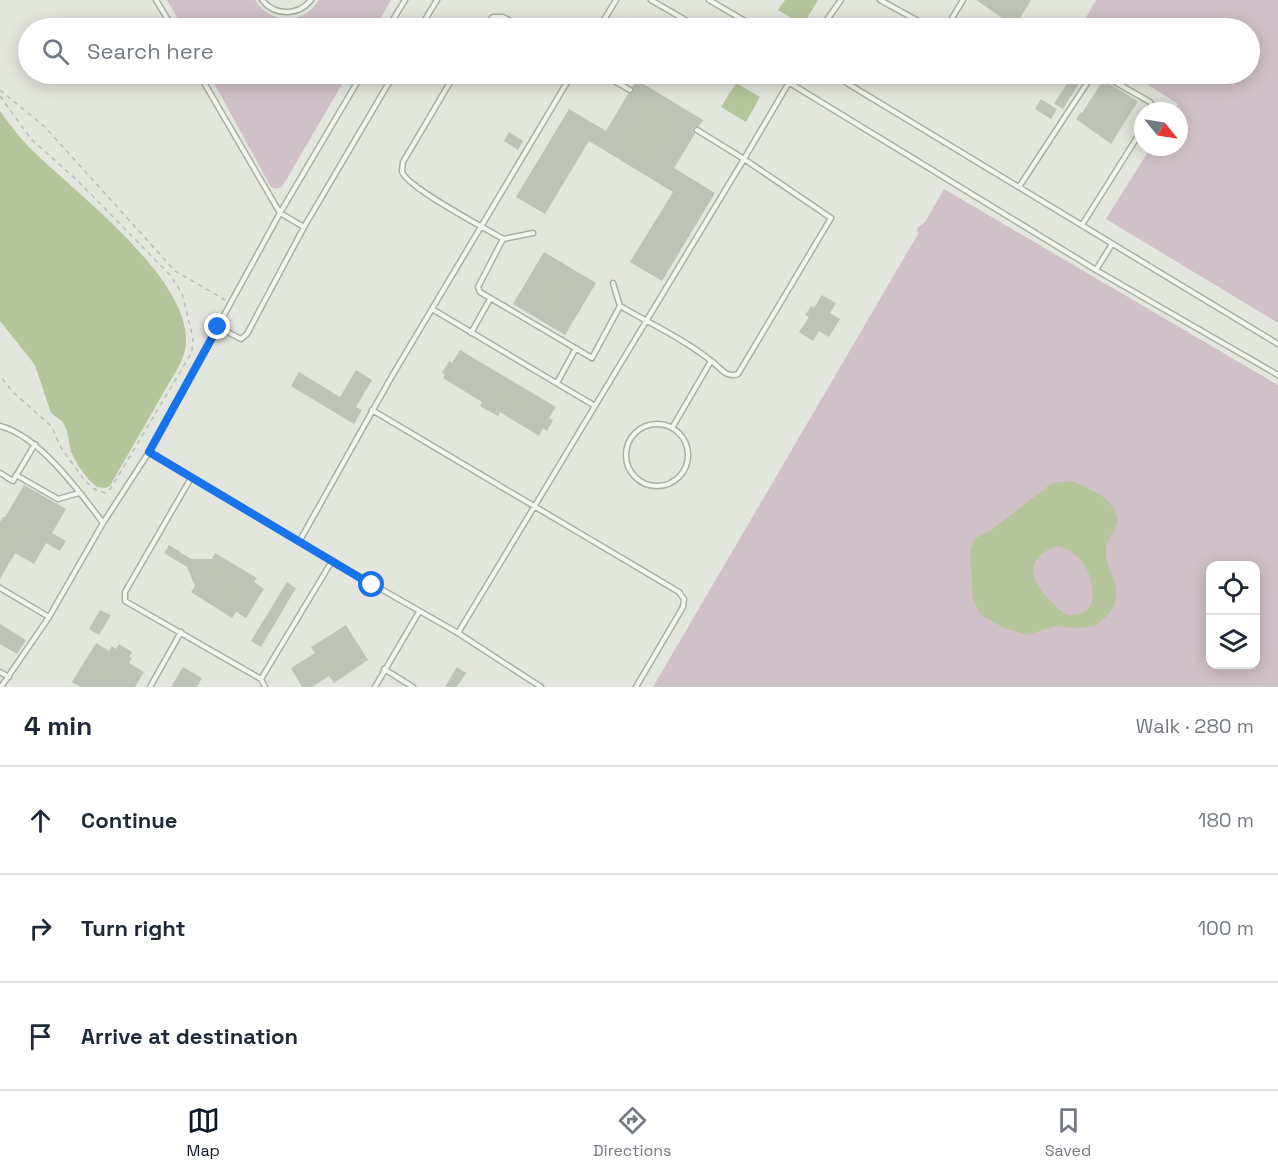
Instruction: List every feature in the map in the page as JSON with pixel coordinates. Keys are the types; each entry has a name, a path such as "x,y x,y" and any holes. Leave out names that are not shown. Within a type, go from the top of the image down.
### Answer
{"lane":[{"path":"156,0 166,18"},
{"path":"262,0 272,9 292,12 301,9 311,0"},
{"path":"394,18 405,0"},
{"path":"426,18 436,0"},
{"path":"605,18 616,0"},
{"path":"651,0 682,18"},
{"path":"709,0 740,18"},
{"path":"828,18 841,0"},
{"path":"880,0 913,18"},
{"path":"952,18 963,0"},
{"path":"205,84 280,213 304,227"},
{"path":"1,687 49,617 103,523 149,452 280,213 356,84"},
{"path":"218,327 235,337 241,339 245,337 304,227 388,84"},
{"path":"449,84 403,162 402,171 405,177 428,195 503,239 533,233"},
{"path":"299,542 372,410 566,84"},
{"path":"620,84 630,90"},
{"path":"458,633 788,84"},
{"path":"792,84 1096,270 1278,375"},
{"path":"849,84 1278,344"},
{"path":"1019,187 1086,84"},
{"path":"1118,84 1150,102"},
{"path":"613,283 620,306 685,343 728,375 738,374 832,221 829,215 697,130"},
{"path":"1082,225 1134,142"},
{"path":"503,239 478,287 480,292 490,299 593,357 620,306"},
{"path":"1096,270 1112,244"},
{"path":"471,333 490,299"},
{"path":"432,309 595,406"},
{"path":"557,383 576,348"},
{"path":"672,428 711,361"},
{"path":"372,410 679,592 684,599 683,607 636,687"},
{"path":"662,424 672,428 681,435 687,445 686,468 670,484 647,485 637,479 630,470 626,459 627,448 632,437 640,429 662,424"},
{"path":"0,426 13,429 35,444 103,523"},
{"path":"0,473 13,481 35,444"},
{"path":"149,452 299,542 458,633 541,687"},
{"path":"16,475 58,499 79,493"},
{"path":"191,478 124,597 129,604 261,679 265,687"},
{"path":"261,679 332,561"},
{"path":"0,588 49,617"},
{"path":"375,687 419,612"},
{"path":"150,687 181,632"},
{"path":"384,669 414,687"},
{"path":"0,672 9,677"}],"path":[{"path":"0,90 45,127 176,271 231,303"},
{"path":"0,96 32,139 77,180 169,274 182,293 193,338 192,352 111,488 105,493 96,490 86,481 60,446 52,427 13,392 0,376"}],"shaded area":[{"path":"167,0 255,0 270,15 284,18 177,18"},
{"path":"319,0 391,0 381,18 291,18 305,14"},
{"path":"785,0 818,0 807,18 791,18 778,10"},
{"path":"1096,0 1278,0 1278,323 1106,219 1145,156 1188,156 1188,102 1175,102 1147,84 1260,84 1260,18 1086,18"},
{"path":"214,84 342,84 282,187 275,189 271,187"},
{"path":"735,84 760,97 746,122 721,107"},
{"path":"0,111 28,146 128,239 153,268 172,296 184,324 185,350 178,368 110,486 105,488 97,487 79,467 71,452 63,422 51,413 35,365 0,321"},
{"path":"944,189 1278,385 1278,687 653,687 918,234 917,228 925,222"},
{"path":"1072,481 1097,493 1113,507 1117,522 1106,547 1106,555 1115,585 1116,600 1111,611 1096,626 1075,628 1056,626 1027,635 1004,628 981,615 973,600 970,552 974,539 991,530 1052,483","holes":["1058,546 1085,565 1092,585 1091,605 1084,612 1075,615 1066,614 1058,608 1043,593 1034,577 1033,570 1039,556"]}],"building":[{"path":"976,0 1031,0 1020,18 1001,17"},
{"path":"634,84 644,84 703,120 699,126 693,128 695,134 674,168 715,193 662,281 630,262 673,192 589,141 545,214 516,197 569,109 606,131 628,94 633,93"},
{"path":"1067,84 1079,84 1063,109 1054,104"},
{"path":"1100,84 1110,84 1138,101 1134,102 1134,107 1111,144 1076,119"},
{"path":"1041,99 1057,109 1051,119 1035,109"},
{"path":"509,132 523,141 518,150 504,141"},
{"path":"544,252 596,283 565,335 513,304"},
{"path":"822,295 836,303 830,313 840,319 829,337 819,331 813,341 799,332 809,317 805,315 811,306 814,308"},
{"path":"460,350 556,407 549,418 553,420 547,431 543,428 539,436 500,412 498,416 480,406 482,402 443,378 445,374 442,373 449,361 452,363"},
{"path":"356,370 372,380 356,407 362,410 354,424 291,386 299,372 340,397"},
{"path":"24,485 66,509 52,533 66,541 60,551 46,543 34,564 15,553 0,579 0,522"},
{"path":"169,545 191,559 212,559 215,553 257,578 254,582 264,589 246,618 236,612 232,618 191,592 195,586 187,567 164,553"},
{"path":"287,582 296,588 261,647 251,641"},
{"path":"100,610 111,615 99,635 89,629"},
{"path":"0,624 26,640 17,654 0,644"},
{"path":"346,625 368,660 334,683 329,676 312,687 302,687 291,668 315,653 311,647"},
{"path":"96,643 109,651 112,646 116,649 119,644 132,652 129,663 144,672 135,687 81,687 72,682"},
{"path":"183,667 202,678 197,687 171,687"},
{"path":"457,667 466,673 457,687 445,687"}],"route":[{"path":"218,327 149,452 372,585"}]}
